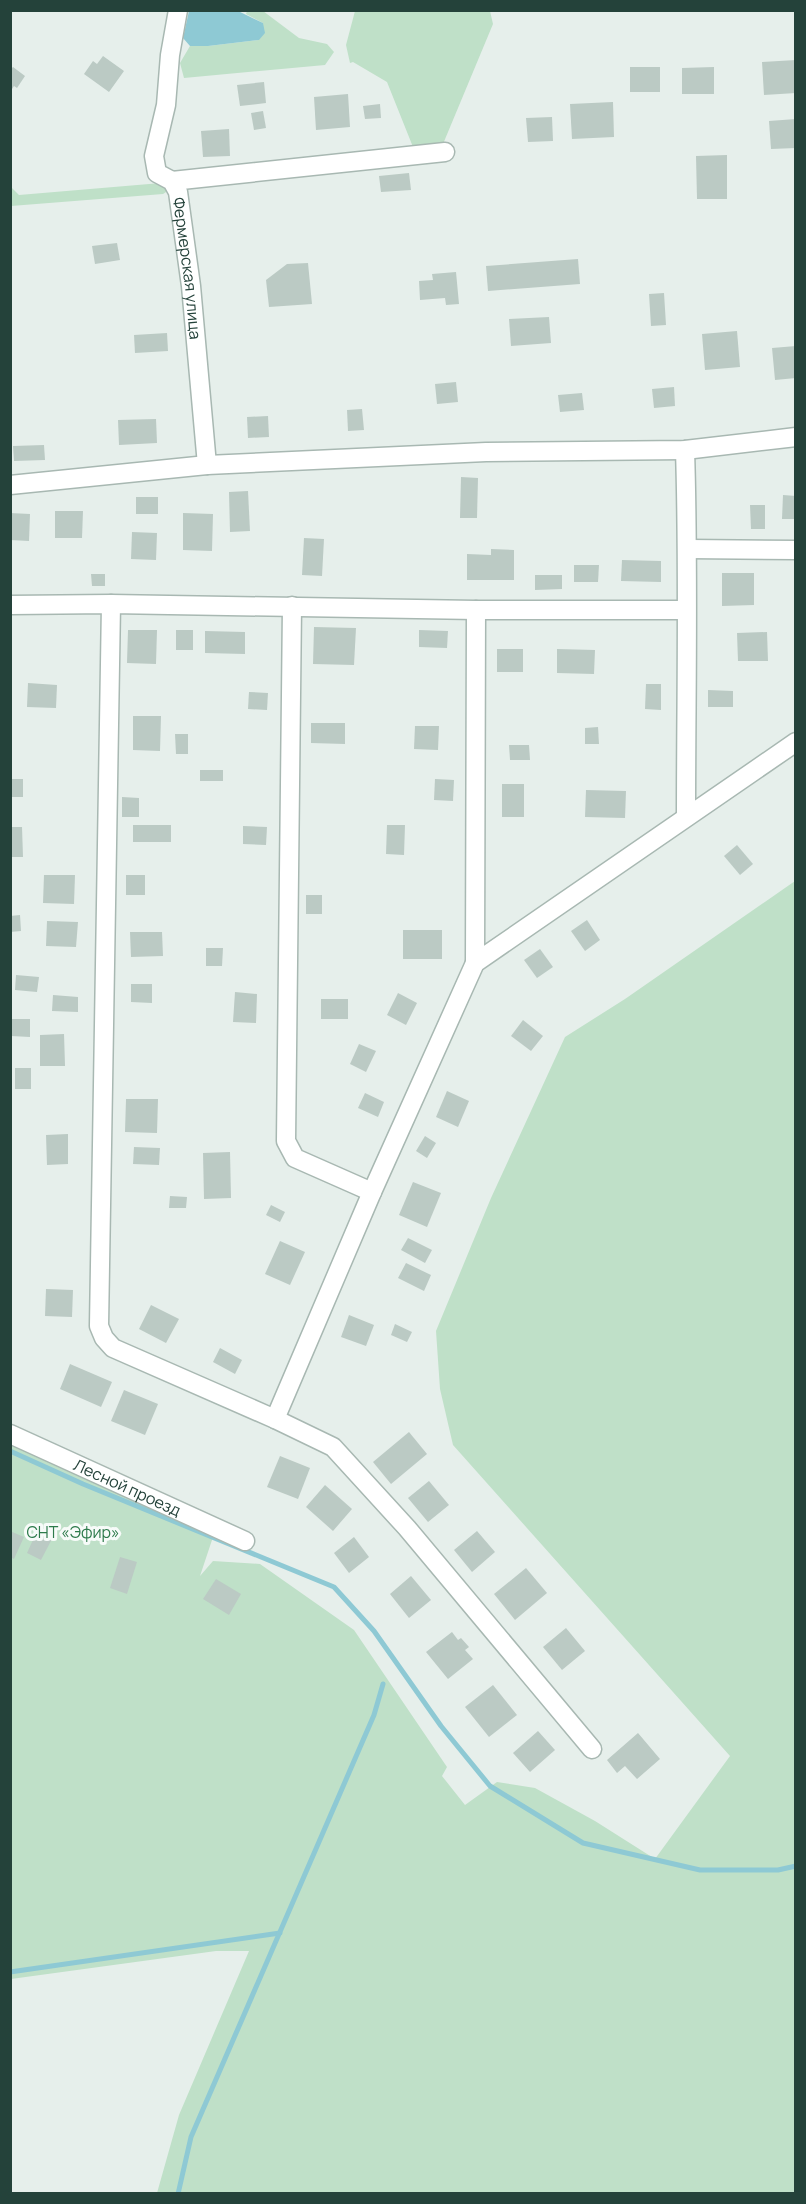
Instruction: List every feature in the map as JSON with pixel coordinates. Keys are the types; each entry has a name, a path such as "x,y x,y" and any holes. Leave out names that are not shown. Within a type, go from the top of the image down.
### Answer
{"street":[{"name":"Фермерская улица","path":"178,10 170,55 166,105 154,156 157,173 172,181 178,192 191,286 207,465"},
{"path":"172,181 446,152"},
{"path":"10,485 207,465 486,452 685,450 795,437"},
{"path":"685,450 688,549 686,817"},
{"path":"688,549 795,550"},
{"path":"111,604 99,1326 104,1338 113,1348 333,1447 407,1528 592,1749"},
{"path":"10,605 686,610"},
{"path":"292,606 286,1141 295,1158 372,1192"},
{"path":"275,1419 372,1192 475,963 476,610"},
{"path":"475,963 795,742"},
{"name":"Лесной проезд","path":"10,1434 245,1541"}],"green space":[{"path":"247,11 263,11 299,38 327,44 334,52 325,65 184,78 180,63 190,46 259,40 263,23 246,14"},
{"path":"355,11 490,11 493,24 443,144 413,147 387,82 353,62 350,63 346,45"},
{"path":"161,183 168,187 163,194 11,206 10,186 19,195"},
{"name":"СНТ «Эфир»","path":"795,881 795,2193 157,2193 179,2115 249,1951 216,1951 11,1979 10,1436 216,1528 200,1576 213,1561 260,1564 354,1630 447,1767 442,1776 465,1805 497,1782 535,1788 595,1821 655,1859 730,1756 453,1445 440,1389 436,1331 491,1198 565,1037 625,999"}],"water":[{"path":"189,11 238,11 263,23 265,33 259,40 190,46 183,38"}],"building":[{"path":"103,56 124,71 109,92 84,74 93,61 97,64"},
{"path":"796,60 796,93 764,95 762,62"},
{"path":"13,67 25,76 17,88 14,86 10,92 10,70"},
{"path":"630,67 660,67 660,92 630,92"},
{"path":"714,67 714,94 682,94 682,68"},
{"path":"264,82 266,103 240,106 237,85"},
{"path":"348,94 350,127 316,130 314,97"},
{"path":"613,102 614,137 572,139 570,104"},
{"path":"380,104 381,118 365,119 363,106"},
{"path":"263,111 266,128 254,130 251,113"},
{"path":"552,117 553,141 528,142 526,118"},
{"path":"796,119 796,148 771,149 769,121"},
{"path":"229,129 230,156 203,157 201,131"},
{"path":"727,155 727,199 697,199 696,156"},
{"path":"409,173 411,190 381,192 379,176"},
{"path":"117,243 120,260 95,264 92,246"},
{"path":"578,259 580,284 488,291 486,266"},
{"path":"308,263 312,304 269,307 266,280 287,264"},
{"path":"456,272 459,304 446,305 445,298 420,300 419,281 433,280 432,274"},
{"path":"664,293 666,325 651,326 649,294"},
{"path":"549,317 551,343 511,346 509,319"},
{"path":"737,331 740,367 705,370 702,334"},
{"path":"167,333 168,351 135,353 134,335"},
{"path":"796,346 796,378 775,380 772,348"},
{"path":"456,382 458,402 437,404 435,384"},
{"path":"674,387 675,406 654,408 652,389"},
{"path":"582,393 584,410 560,412 558,395"},
{"path":"362,409 364,430 348,431 347,410"},
{"path":"268,416 269,437 248,438 247,417"},
{"path":"156,419 157,443 119,445 118,420"},
{"path":"44,445 45,460 14,461 13,446"},
{"path":"461,477 478,478 477,518 460,518"},
{"path":"248,491 250,531 230,532 229,492"},
{"path":"783,495 796,496 796,519 782,519"},
{"path":"136,497 158,497 158,514 136,514"},
{"path":"750,505 765,505 765,529 751,529"},
{"path":"55,511 83,511 82,538 55,538"},
{"path":"10,513 30,514 29,541 10,540"},
{"path":"183,513 213,514 212,551 183,550"},
{"path":"132,532 157,533 156,560 131,559"},
{"path":"304,538 324,539 322,576 302,575"},
{"path":"491,549 514,550 514,580 467,580 467,554 491,555"},
{"path":"622,560 661,561 661,582 621,581"},
{"path":"574,565 599,565 598,582 574,582"},
{"path":"722,573 754,573 754,605 722,606"},
{"path":"91,574 105,574 105,586 92,586"},
{"path":"535,575 562,575 562,589 535,590"},
{"path":"314,627 356,628 354,665 313,664"},
{"path":"128,630 157,630 156,664 127,663"},
{"path":"176,630 193,630 193,650 176,650"},
{"path":"419,630 448,631 447,648 419,647"},
{"path":"205,631 245,632 245,654 205,653"},
{"path":"767,632 768,661 738,661 737,633"},
{"path":"497,649 523,649 523,672 497,672"},
{"path":"557,649 595,650 594,674 557,673"},
{"path":"28,683 57,685 56,708 27,707"},
{"path":"646,684 661,684 661,710 645,709"},
{"path":"708,690 733,691 733,707 708,707"},
{"path":"249,692 268,693 267,710 248,709"},
{"path":"133,716 161,716 160,751 133,750"},
{"path":"311,723 345,723 345,744 311,743"},
{"path":"415,726 439,726 438,750 414,749"},
{"path":"598,727 599,744 585,744 585,728"},
{"path":"175,734 188,734 188,754 176,754"},
{"path":"509,745 529,745 530,760 510,760"},
{"path":"200,770 223,770 223,781 200,781"},
{"path":"10,779 23,779 23,797 10,797"},
{"path":"435,779 454,780 453,801 434,800"},
{"path":"502,784 524,784 524,817 502,817"},
{"path":"586,790 626,791 625,818 585,817"},
{"path":"122,797 139,798 139,817 122,817"},
{"path":"133,825 171,825 171,842 133,842"},
{"path":"387,825 405,825 404,855 386,854"},
{"path":"243,826 267,827 266,845 243,844"},
{"path":"10,827 22,827 23,857 10,857"},
{"path":"737,845 753,864 740,875 724,856"},
{"path":"44,875 75,875 74,904 43,903"},
{"path":"126,875 145,875 145,895 126,895"},
{"path":"306,895 322,895 322,914 306,914"},
{"path":"20,915 21,931 10,932 10,916"},
{"path":"587,920 600,940 585,951 571,931"},
{"path":"47,921 78,922 76,947 46,946"},
{"path":"403,930 442,930 442,959 403,959"},
{"path":"130,932 162,932 163,956 131,957"},
{"path":"206,948 223,948 222,966 206,966"},
{"path":"540,949 553,967 537,978 524,960"},
{"path":"16,975 39,977 37,992 15,990"},
{"path":"131,984 152,984 152,1003 131,1002"},
{"path":"235,992 257,994 256,1023 233,1022"},
{"path":"398,993 417,1003 406,1025 387,1015"},
{"path":"53,995 78,997 78,1012 52,1011"},
{"path":"321,999 348,999 348,1019 321,1019"},
{"path":"11,1019 30,1019 30,1037 11,1036"},
{"path":"523,1020 543,1036 531,1051 511,1036"},
{"path":"64,1034 65,1066 40,1066 40,1035"},
{"path":"359,1044 376,1051 366,1072 350,1064"},
{"path":"15,1068 31,1068 31,1089 15,1089"},
{"path":"447,1091 469,1101 458,1127 436,1117"},
{"path":"365,1093 384,1102 378,1117 358,1108"},
{"path":"126,1099 158,1099 157,1133 125,1132"},
{"path":"68,1134 68,1164 47,1165 46,1135"},
{"path":"425,1136 436,1143 427,1158 416,1151"},
{"path":"134,1147 160,1148 159,1165 133,1164"},
{"path":"230,1152 231,1198 204,1199 203,1153"},
{"path":"413,1182 441,1193 427,1227 399,1215"},
{"path":"170,1196 187,1197 186,1208 169,1208"},
{"path":"271,1205 285,1212 280,1222 266,1215"},
{"path":"408,1238 432,1250 425,1263 401,1250"},
{"path":"280,1241 305,1252 290,1285 265,1274"},
{"path":"406,1263 431,1275 424,1291 398,1278"},
{"path":"46,1289 73,1290 72,1317 45,1316"},
{"path":"151,1305 179,1319 166,1343 139,1329"},
{"path":"349,1315 374,1325 366,1346 341,1337"},
{"path":"395,1324 412,1332 407,1342 391,1335"},
{"path":"220,1348 242,1360 235,1374 213,1362"},
{"path":"70,1364 112,1382 101,1407 60,1389"},
{"path":"124,1390 158,1404 145,1435 111,1421"},
{"path":"409,1432 427,1454 391,1484 373,1462"},
{"path":"280,1456 310,1468 298,1499 267,1487"},
{"path":"429,1481 449,1505 428,1522 408,1498"},
{"path":"325,1485 352,1509 333,1531 306,1507"},
{"path":"10,1531 24,1537 14,1559 10,1557"},
{"path":"37,1531 52,1539 41,1560 27,1553"},
{"path":"477,1531 495,1552 472,1572 454,1550"},
{"path":"354,1537 369,1557 349,1573 334,1553"},
{"path":"120,1557 137,1562 127,1594 110,1588"},
{"path":"526,1568 547,1593 515,1620 494,1594"},
{"path":"411,1576 431,1600 409,1618 390,1594"},
{"path":"216,1579 241,1594 229,1615 203,1599"},
{"path":"566,1628 585,1651 562,1670 543,1647"},
{"path":"452,1632 458,1640 461,1638 469,1647 465,1650 473,1659 448,1679 426,1652"},
{"path":"493,1685 517,1715 489,1737 465,1707"},
{"path":"538,1731 555,1750 530,1772 513,1753"},
{"path":"638,1733 660,1759 637,1779 625,1766 617,1773 607,1760"}],"waterway":[{"path":"10,1451 83,1484 334,1587 374,1631 441,1726 490,1786 583,1843 700,1870 778,1870 796,1866"},
{"path":"178,2194 191,2137 374,1715 383,1684"},
{"path":"10,1972 280,1933"}]}
